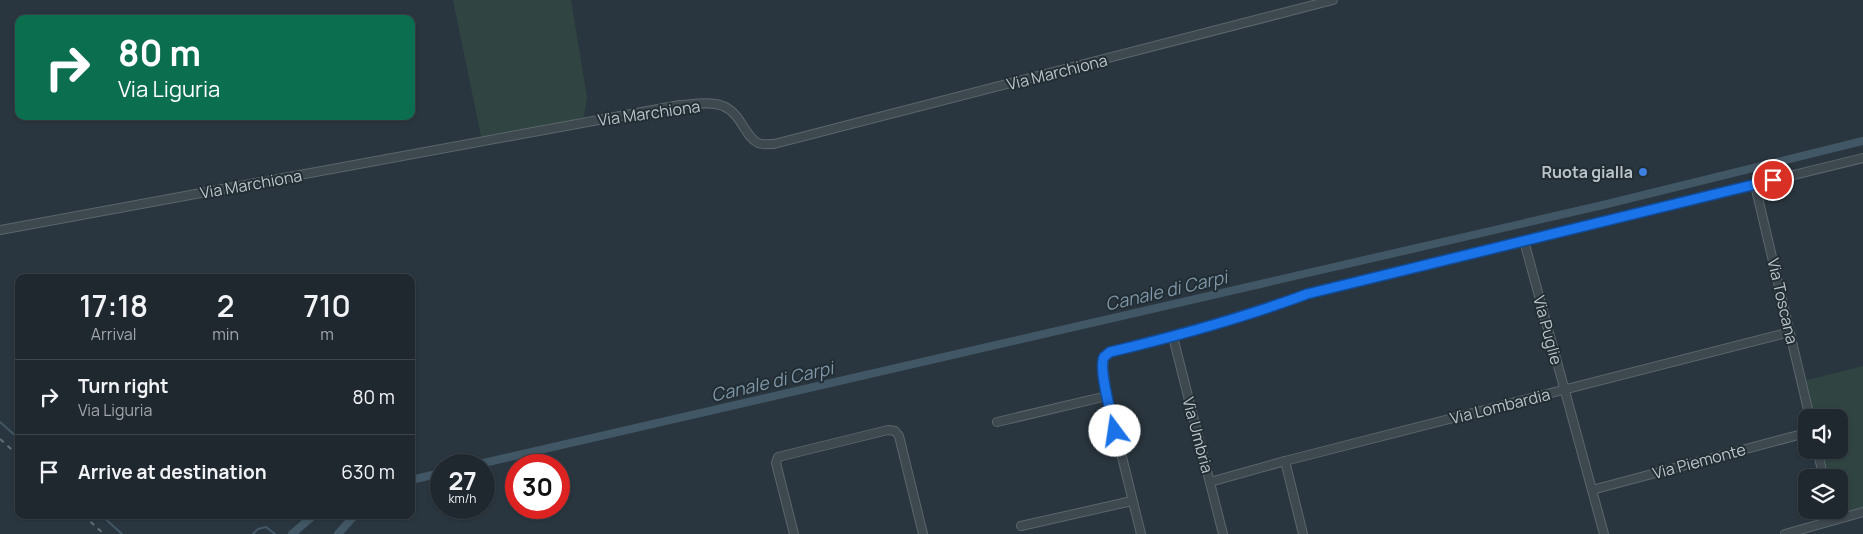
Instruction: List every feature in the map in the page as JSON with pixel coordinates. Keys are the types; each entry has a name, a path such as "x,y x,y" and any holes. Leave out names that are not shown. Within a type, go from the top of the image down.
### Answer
{"street":[{"name":"Via Marchiona","path":"0,230 680,105 707,104 724,106 740,119 749,135 759,144 774,144 1333,0"},
{"path":"1141,534 1106,396 1103,367 1104,358 1110,352 1173,337 1253,314 1307,294 1863,158"},
{"name":"Via Toscana","path":"1755,185 1808,409"},
{"name":"Via Puglie","path":"1524,241 1604,534"},
{"name":"Via Lombardia","path":"1210,482 1285,461 1790,332"},
{"name":"Via Umbria","path":"1173,337 1223,534"},
{"path":"997,422 1106,396"},
{"path":"794,534 776,463 778,457 888,430 895,431 899,436 923,534"},
{"name":"Via Piemonte","path":"1592,490 1798,435"},
{"path":"1285,461 1303,534"},
{"path":"1021,526 1132,501"},
{"path":"1785,534 1863,512"}],"green space":[{"path":"453,0 571,0 587,97 584,117 487,140 481,136"},
{"path":"1863,366 1863,517 1841,522 1840,519 1848,519 1848,469 1828,469 1825,459 1848,459 1848,409 1812,409 1804,381"}],"waterway":[{"name":"Canale di Carpi","path":"495,460 1603,205 1863,141"},
{"path":"0,422 15,435"},
{"name":"Canale di Carpi","path":"415,479 430,476"},
{"path":"105,519 122,534"},
{"name":"Canale di Carpi","path":"292,534 309,519"},
{"name":"Canale di Carpi","path":"338,534 351,519"},
{"path":"253,534 258,529 266,527 275,534"}],"railway":[{"path":"0,439 15,452"},
{"path":"87,519 104,534"}],"place":[{"name":"Ruota gialla","path":"1643,172"}],"route":[{"path":"1115,431 1106,396 1103,367 1104,358 1110,352 1173,337 1253,314 1307,294 1773,180"}]}
